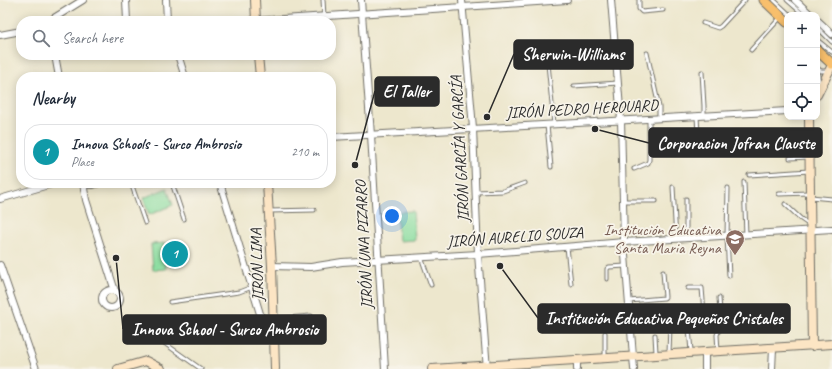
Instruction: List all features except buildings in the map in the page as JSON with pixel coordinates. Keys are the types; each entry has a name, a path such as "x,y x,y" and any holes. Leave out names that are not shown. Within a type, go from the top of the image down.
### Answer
{"main road":[{"path":"764,0 784,16"},
{"path":"820,54 831,67"}],"street":[{"path":"57,16 83,0"},
{"path":"126,0 127,16"},
{"path":"166,0 167,16"},
{"path":"255,0 255,16"},
{"name":"JIRÓN LUNA PIZARRO","path":"360,0 371,135 385,369"},
{"path":"324,16 463,3 567,0"},
{"path":"611,0 620,120 624,242 634,369"},
{"path":"795,0 809,12"},
{"name":"JIRÓN GARCÍA Y GARCÍA","path":"463,3 473,128 478,254 486,367"},
{"path":"820,23 832,34"},
{"path":"0,35 16,32"},
{"path":"56,60 58,72"},
{"path":"180,60 183,72"},
{"path":"258,60 260,72"},
{"path":"820,89 831,67"},
{"name":"JIRÓN PEDRO HEROUARD","path":"336,137 784,111"},
{"path":"809,120 812,228 812,346"},
{"path":"0,199 38,188"},
{"path":"84,188 86,200 115,291"},
{"path":"222,188 261,316 274,338"},
{"name":"JIRÓN LIMA","path":"267,188 272,266 275,369"},
{"name":"JIRÓN AURELIO SOUZA","path":"272,266 311,267 342,262 378,259 478,254 624,242 727,236 812,228 832,229"},
{"path":"0,265 36,369"},
{"path":"432,369 486,367 832,344"},
{"path":"772,369 773,348"},
{"path":"705,352 705,369"},
{"path":"577,360 577,369"},
{"path":"118,369 146,362 159,368"}],"lane":[{"path":"323,0 324,16"},
{"path":"639,0 639,9 642,12 663,10"},
{"path":"703,23 718,28 745,0"},
{"path":"774,0 784,15"},
{"path":"787,0 801,12"},
{"path":"751,50 784,20"},
{"path":"820,30 832,42"},
{"path":"820,42 832,52"},
{"path":"647,53 659,107 659,118"},
{"path":"548,64 554,124"},
{"path":"702,72 704,116"},
{"path":"574,86 618,83"},
{"path":"697,116 699,152"},
{"path":"634,170 648,163 649,160 649,119"},
{"path":"547,124 551,167"},
{"path":"790,158 810,157"},
{"path":"749,175 810,171"},
{"path":"744,182 746,234"},
{"path":"476,192 503,190 525,183"},
{"path":"673,187 676,239"},
{"path":"133,188 145,223"},
{"path":"174,188 184,218"},
{"path":"728,188 727,236 729,276"},
{"path":"779,194 811,195 832,199"},
{"path":"686,199 686,238"},
{"path":"623,201 656,201"},
{"path":"785,204 801,220 812,228"},
{"path":"269,211 314,210"},
{"path":"567,247 571,284"},
{"path":"421,257 431,285"},
{"path":"607,279 607,269 609,267 626,266"},
{"path":"629,301 664,298 663,272"},
{"path":"170,302 239,292 252,287"},
{"path":"688,288 702,288 705,325 703,327 690,327 689,329 691,353"},
{"path":"718,351 717,335 721,323 719,298"},
{"path":"273,320 311,316"},
{"path":"669,354 670,326"},
{"path":"144,328 201,369"},
{"path":"605,333 605,358"},
{"path":"655,335 656,355"}],"green space":[{"path":"167,188 173,205 149,215 143,198"},
{"path":"413,211 415,240 399,241 396,212"},
{"path":"164,243 166,269 153,270 151,244"}],"place":[{"name":"Sherwin-Williams","path":"487,117"},
{"name":"Corporacion Jofran Clauste","path":"595,129"},
{"name":"El Taller","path":"355,165"},
{"name":"Innova Schools - Surco Ambrosio","path":"175,254"},
{"name":"Institución Educativa Santa Maria Reyna","path":"735,256"},
{"name":"Innova School - Surco Ambrosio","path":"116,258"},
{"name":"Institución Educativa Pequeños Cristales","path":"500,266"}]}
